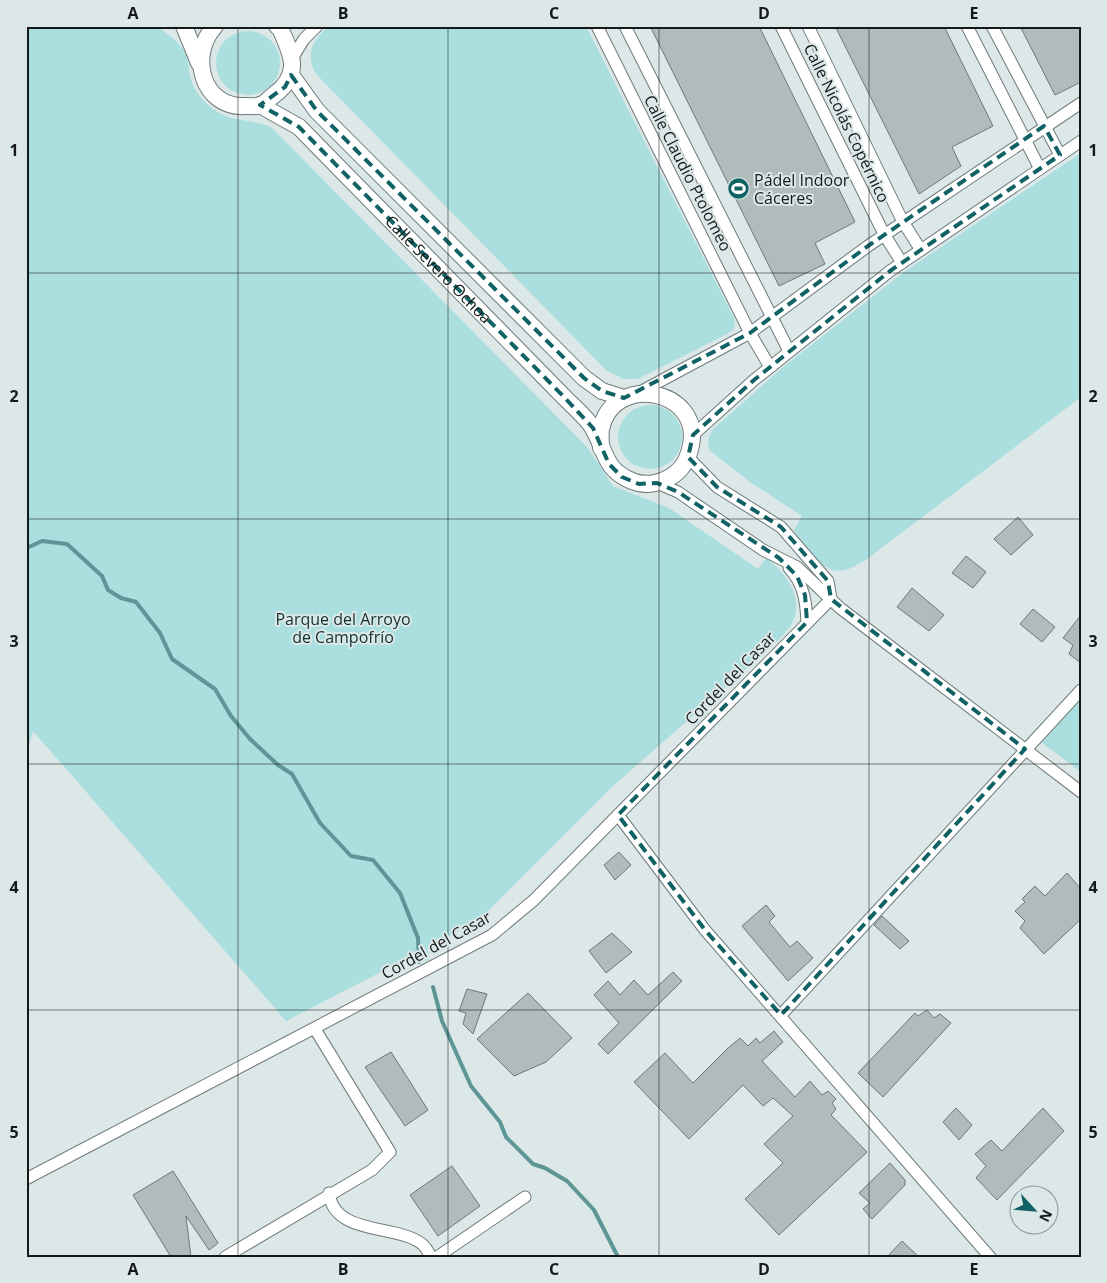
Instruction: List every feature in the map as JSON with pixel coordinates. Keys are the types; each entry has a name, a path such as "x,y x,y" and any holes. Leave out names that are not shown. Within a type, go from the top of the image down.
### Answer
{"main road":[{"path":"184,26 204,80 219,99 238,107 260,106 285,86 291,75 293,57 280,28 277,26"},
{"path":"199,63 207,35 215,26"},
{"name":"Calle Severo Ochoa","path":"291,75 317,111 584,378 602,391 624,398"},
{"name":"Calle Severo Ochoa","path":"260,106 299,127 593,428 602,448"},
{"path":"640,392 665,396 684,411 693,435 688,458 676,474 657,483 639,484 622,477 609,464 602,448 602,428 609,411 624,398 640,392"}],"street":[{"path":"293,57 304,39 317,26"},
{"name":"Calle Claudio Ptolomeo","path":"597,26 750,333 770,367"},
{"name":"Calle Claudio Ptolomeo","path":"625,26 790,351"},
{"name":"Calle Nicolás Copérnico","path":"781,26 884,234 902,263"},
{"name":"Calle Nicolás Copérnico","path":"808,26 903,222 921,250"},
{"path":"967,26 1040,169"},
{"path":"992,26 1060,156"},
{"path":"640,392 750,333 884,234 1081,102"},
{"path":"693,435 770,367 902,263 1081,141"},
{"path":"688,458 717,487 781,528 828,581 830,599"},
{"path":"657,483 686,497 763,550 797,567 830,599 1081,792"},
{"path":"779,558 791,547 792,540"},
{"path":"779,558 797,576 805,595 807,622"},
{"name":"Cordel del Casar","path":"26,1179 492,936 534,900 830,599"},
{"path":"781,1015 1081,690"},
{"path":"618,815 705,930 990,1257"},
{"path":"225,1257 329,1193 372,1170 390,1152 315,1028"},
{"path":"329,1193 330,1201 338,1213 358,1224 401,1235 423,1244 431,1257"},
{"path":"437,1257 525,1197"}],"highlighted area":[{"path":"291,75 317,111 584,378 602,391 624,398 750,333 868,246 1044,126 1060,155 890,271 754,380 693,435 688,457 717,487 781,527 828,581 831,599 1025,749 781,1015 705,930 618,815 807,622 805,595 797,576 779,558 678,492 657,483 639,484 622,477 609,464 593,428 565,398 299,127 260,105 285,87"}],"green space":[{"name":"Parque del Arroyo de Campofrío","path":"26,26 157,26 180,45 187,59 192,83 206,103 227,116 271,127 588,448 613,486 669,508 758,569 766,558 786,577 794,594 796,612 792,623 782,637 612,787 482,917 428,949 429,960 412,964 412,956 286,1021 33,731 26,758"},
{"path":"330,26 586,26 735,320 734,329 638,379 623,379 606,370 317,75 311,61 312,48 319,36"},
{"path":"248,31 260,33 271,40 278,51 280,63 278,75 271,86 260,93 248,95 236,93 225,86 218,75 216,63 218,51 225,40 236,33"},
{"path":"1081,153 1081,397 867,559 846,570 837,571 829,569 814,559 794,530 802,516 750,482 709,450 708,440 712,430 782,368 904,272"},
{"path":"650,405 662,407 673,414 680,425 682,437 680,449 673,460 662,467 650,469 638,467 627,460 620,449 618,437 620,425 627,414 638,407"},
{"path":"1081,699 1081,772 1041,742"}],"building":[{"path":"650,26 759,26 855,222 815,243 825,264 779,286"},
{"path":"835,26 944,26 993,126 952,147 961,166 919,194"},
{"path":"1020,26 1081,26 1081,82 1055,95"},
{"path":"1018,517 1033,535 1011,555 994,539"},
{"path":"966,556 986,572 973,588 952,573"},
{"path":"912,588 944,615 929,631 897,607"},
{"path":"1033,609 1055,627 1042,642 1020,624"},
{"path":"1081,615 1081,663 1069,654 1073,645 1063,638"},
{"path":"619,852 631,865 615,880 604,865"},
{"path":"1067,873 1081,889 1081,919 1044,954 1020,928 1025,921 1015,911 1025,902 1022,899 1035,886 1045,896"},
{"path":"766,905 775,916 769,922 790,947 797,941 813,958 788,981 742,926"},
{"path":"882,916 909,941 900,949 874,925"},
{"path":"612,933 632,952 606,973 589,951"},
{"path":"673,972 682,981 608,1054 598,1044 619,1023 594,995 608,981 620,995 634,980 648,995"},
{"path":"467,989 487,994 473,1034 463,1024 466,1013 459,1011"},
{"path":"528,993 572,1038 546,1062 514,1076 477,1039"},
{"path":"927,1010 934,1018 940,1014 951,1023 883,1097 858,1073 915,1013 918,1016"},
{"path":"774,1031 783,1042 762,1061 795,1097 810,1081 822,1095 828,1091 836,1099 832,1103 836,1109 831,1115 867,1152 779,1235 745,1199 783,1163 764,1144 793,1116 773,1098 763,1106 743,1085 689,1139 634,1082 665,1053 693,1083 740,1038 748,1046 756,1038 760,1043"},
{"path":"391,1052 428,1110 405,1126 365,1067"},
{"path":"956,1108 972,1125 959,1140 943,1122"},
{"path":"1043,1108 1064,1131 997,1200 976,1178 986,1166 975,1154 991,1140 1002,1151"},
{"path":"890,1163 905,1180 905,1185 872,1219 863,1209 870,1203 859,1193"},
{"path":"452,1166 480,1206 438,1236 410,1195"},
{"path":"173,1171 218,1243 209,1250 186,1216 191,1257 171,1257 133,1195"},
{"path":"902,1241 919,1257 887,1257"}],"waterway":[{"path":"26,546 29,547 42,541 67,544 102,576 108,590 121,598 136,602 160,633 172,659 215,689 231,716 250,739 278,765 292,774 320,823 351,856 373,860 400,893 418,938 419,962"},
{"path":"433,987 442,1021 471,1086 500,1122 506,1137 533,1164 545,1168 567,1181 594,1210 618,1257"}],"place":[{"name":"Pádel Indoor Cáceres","path":"738,189"}]}
